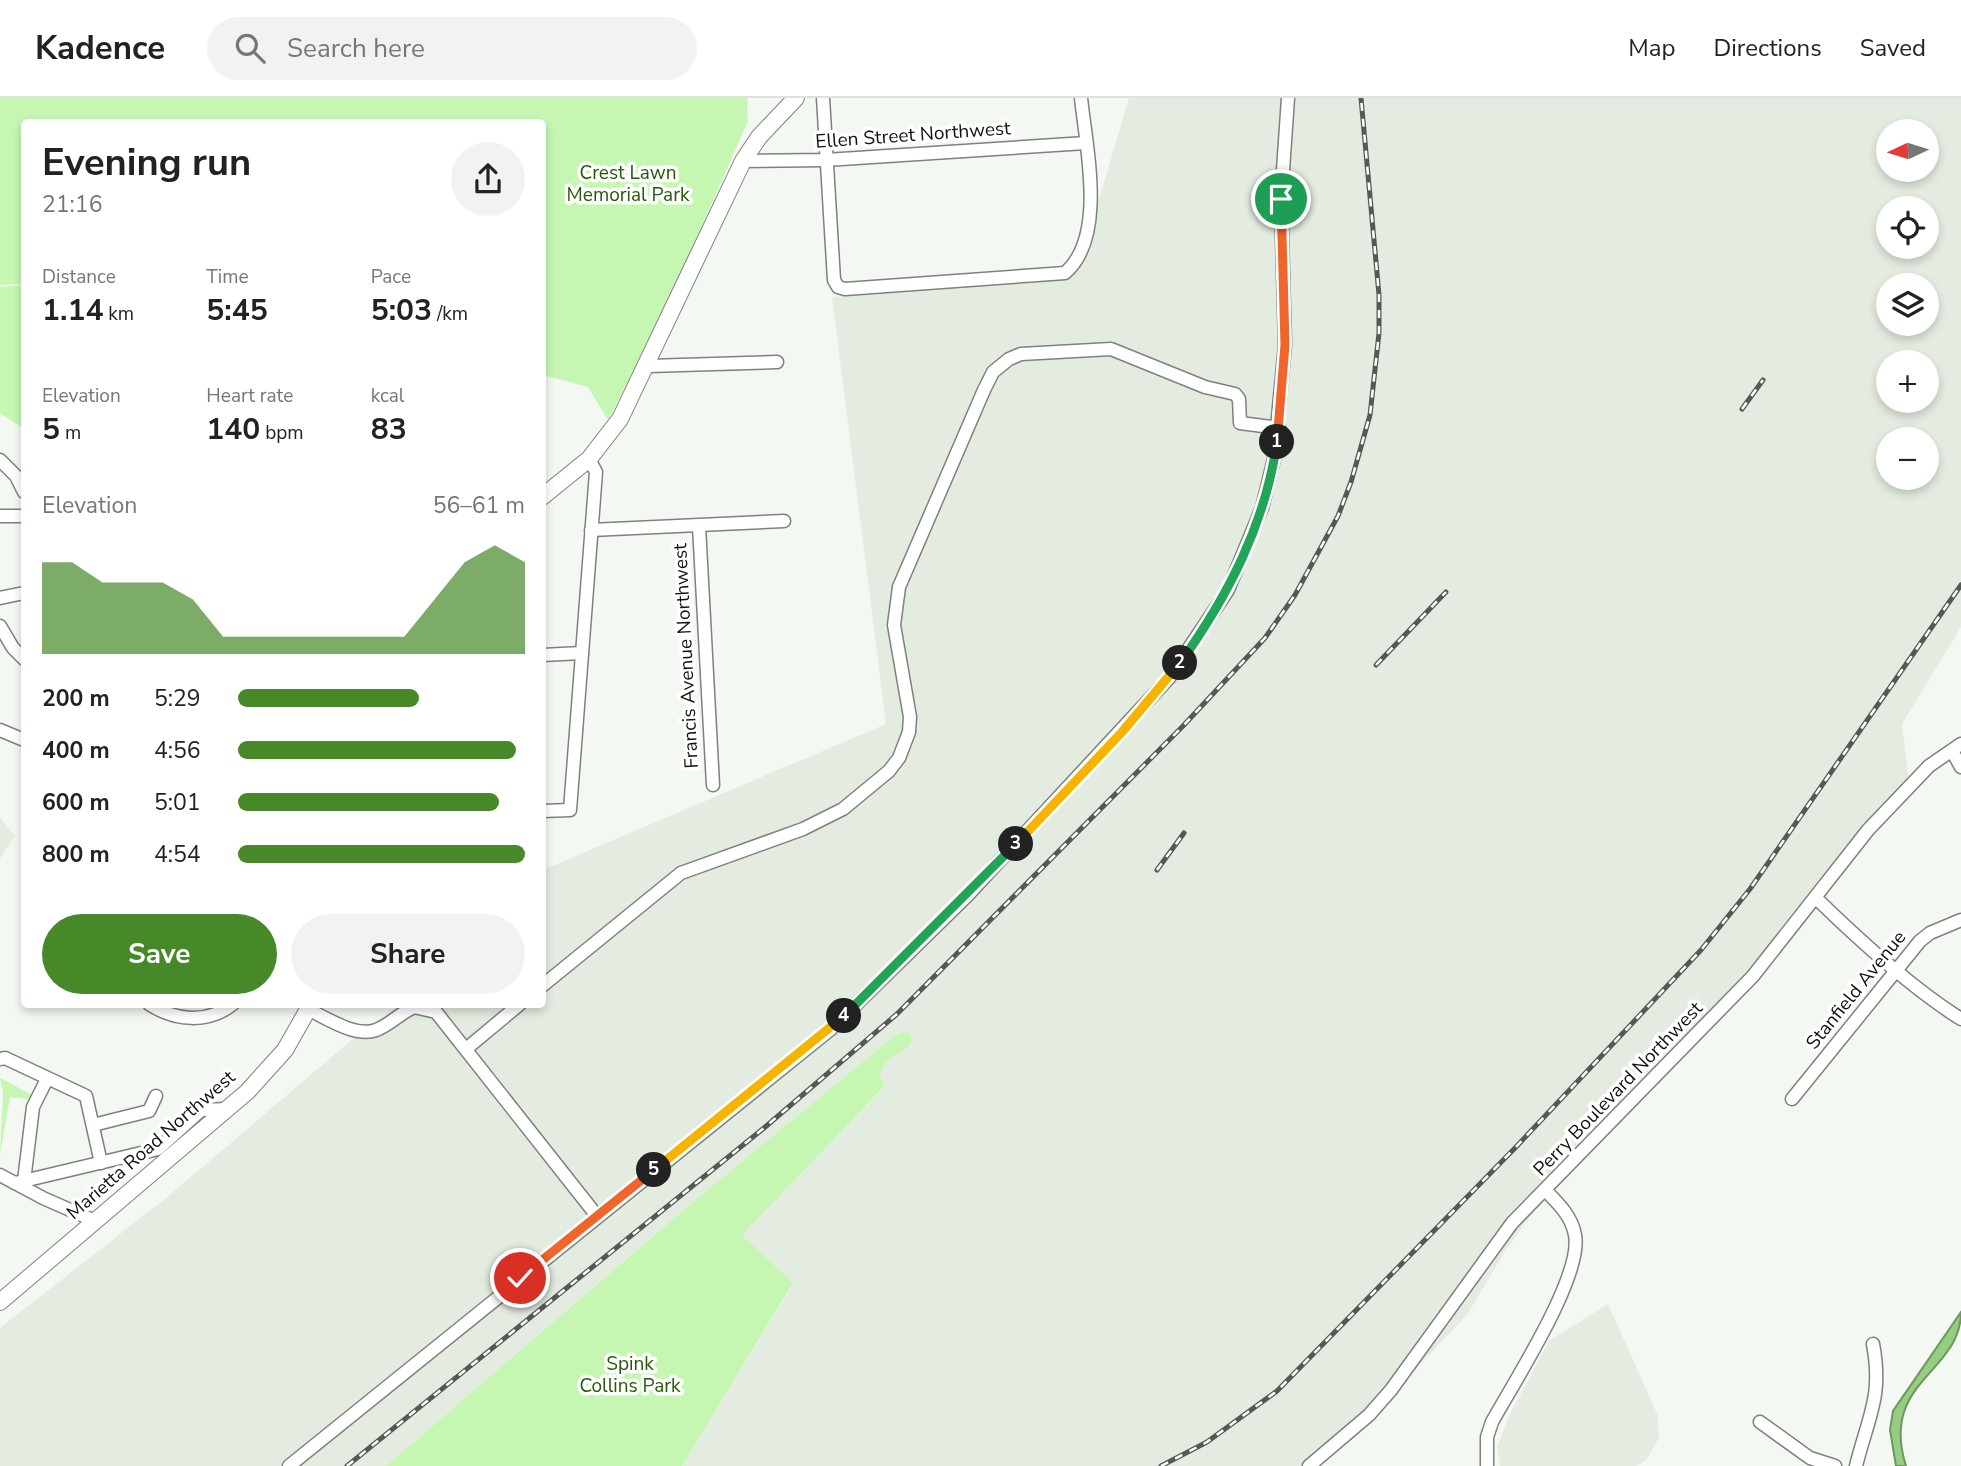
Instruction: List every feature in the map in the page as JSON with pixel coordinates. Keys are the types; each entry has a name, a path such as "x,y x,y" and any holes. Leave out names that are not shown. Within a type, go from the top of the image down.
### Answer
{"main road":[{"path":"546,494 589,459 620,419 648,366 688,272 743,160 759,136 796,98"},
{"name":"Marietta Road Northwest","path":"0,1302 227,1109 273,1066 309,1008"}],"street":[{"path":"823,98 834,280 841,289 1059,275 1070,269 1087,233 1091,207 1082,98"},
{"path":"289,1466 831,1029 967,896 1169,678 1228,590 1248,547 1262,508 1279,428 1285,345 1281,199 1288,98"},
{"name":"Ellen Street Northwest","path":"743,160 826,160 1086,143"},
{"path":"546,983 681,873 823,820 866,791 899,758 909,732 910,717 894,625 899,587 984,390 993,372 1009,359 1041,351 1111,349 1205,387 1235,394 1239,399 1240,424 1279,428"},
{"path":"648,366 777,362"},
{"path":"546,811 570,810 596,472 589,459"},
{"path":"0,460 16,476 21,486"},
{"path":"592,530 784,521"},
{"name":"Francis Avenue Northwest","path":"699,526 713,785"},
{"path":"0,598 21,594"},
{"path":"0,625 13,648 21,656"},
{"path":"546,654 582,653"},
{"path":"0,730 21,739"},
{"path":"1956,748 1961,767"},
{"name":"Perry Boulevard Northwest","path":"1309,1466 1369,1415 1413,1362 1513,1223 1735,995 1816,898 1868,830 1929,766 1956,748"},
{"path":"1816,898 1895,970 1961,1019"},
{"name":"Stanfield Avenue","path":"1793,1099 1895,970 1930,933 1961,920"},
{"path":"157,1008 174,1016 197,1018 212,1016 226,1008"},
{"path":"312,1008 355,1031 364,1032 379,1030 406,1010 429,1009 442,1018 597,1216"},
{"path":"466,1049 515,1008"},
{"path":"0,1059 5,1058 86,1096 101,1163"},
{"path":"19,1182 33,1107 47,1079"},
{"path":"93,1125 149,1111 156,1096"},
{"path":"19,1182 158,1149 201,1110 227,1109"},
{"path":"0,1175 95,1221"},
{"path":"1487,1466 1487,1437 1492,1422 1574,1266 1576,1236 1570,1220 1546,1191"},
{"path":"1856,1466 1877,1396 1878,1370 1873,1344"},
{"path":"1760,1422 1810,1458 1835,1466"}],"shaded area":[{"path":"1129,98 1961,98 1961,627 1902,724 1909,783 1815,903 1555,1182 1506,1250 1467,1315 1411,1374 1347,1434 1304,1466 682,1466 793,1284 741,1235 885,1087 880,1075 883,1062 893,1054 904,1051 903,1032 894,1036 694,1201 386,1466 0,1466 0,1328 166,1198 361,1032 395,1008 546,1008 546,869 886,724 832,297 1078,270"},
{"path":"0,817 15,836 0,859"},
{"path":"1608,1304 1658,1416 1659,1438 1646,1460 1637,1466 1500,1466 1497,1447 1510,1414 1549,1341"},
{"path":"1961,1312 1958,1333 1949,1350 1923,1380 1903,1415 1901,1437 1906,1466 1896,1466 1890,1430 1893,1411"}],"green space":[{"name":"Crest Lawn Memorial Park","path":"0,98 747,98 748,121 665,309 608,420 588,387 546,376 546,119 21,119 21,284 0,285"},
{"path":"21,285 21,427 0,413 0,287"},
{"name":"Spink Collins Park","path":"903,1032 910,1034 912,1040 905,1050 891,1058 883,1067 880,1075 885,1086 742,1235 793,1283 682,1466 386,1466 694,1201 894,1036"},
{"path":"0,1078 34,1096 33,1100 10,1097 0,1154 3,1093"}],"railway":[{"path":"347,1466 764,1128 897,1014 1183,726 1265,638 1295,595 1338,516 1351,482 1370,415 1379,333 1379,295 1361,98"},
{"path":"1742,409 1763,380"},
{"path":"1161,1466 1207,1442 1277,1391 1515,1148 1701,950 1750,889 1961,585"},
{"path":"1376,665 1446,592"},
{"path":"1157,870 1184,833"}],"route":[{"path":"520,1278 831,1029 967,896 1122,732 1169,678 1203,630 1228,590 1248,547 1262,508 1274,459 1281,411 1285,345 1281,199"}]}
